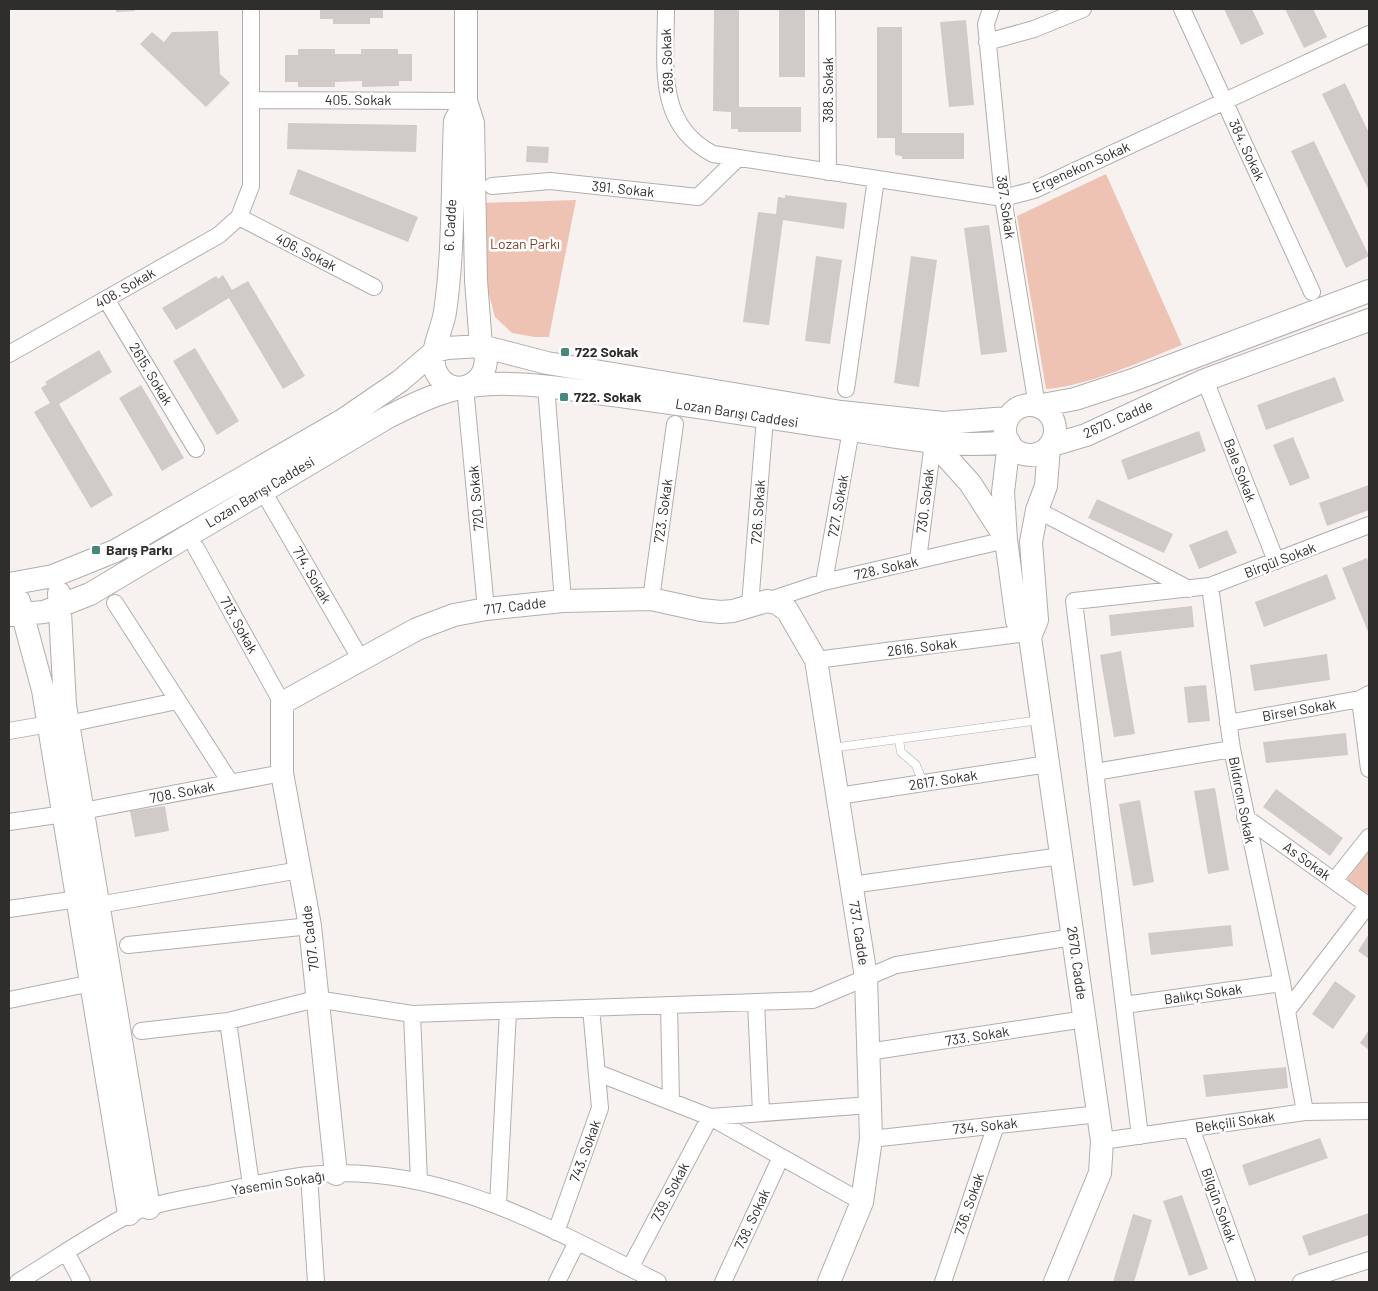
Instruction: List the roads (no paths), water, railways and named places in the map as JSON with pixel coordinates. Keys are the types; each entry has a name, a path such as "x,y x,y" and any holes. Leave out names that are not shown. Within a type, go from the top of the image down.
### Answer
{"main road":[{"name":"6. Cadde","path":"466,9 466,101 473,123 476,280 481,346"},
{"name":"6. Cadde","path":"435,351 445,305 455,121 466,101"},
{"name":"2670. Cadde","path":"1037,406 1075,399 1133,380 1369,291"},
{"name":"2670. Cadde","path":"1028,635 1037,620 1031,542 1037,510 1046,486 1049,446 1086,435 1204,380 1369,320"},
{"name":"Lozan Barışı Caddesi","path":"481,346 487,357 484,373 480,380 465,387 421,401 388,417 90,594 59,607 16,615 19,602 14,583 52,576 116,551 343,420 400,381 435,351 459,346 481,346 547,363 841,412 943,423 1008,418"},
{"name":"Lozan Barışı Caddesi","path":"435,351 434,367 443,381 457,387 546,386 678,403 765,418 933,442 978,446 1009,442"},
{"path":"1037,406 1046,410 1054,423 1055,431 1049,446 1043,451 1028,454 1020,452 1009,442 1006,434 1008,418 1018,408 1037,406"},
{"path":"933,442 970,484 989,510 1006,540"},
{"name":"2670. Cadde","path":"1009,442 1003,492 1006,540 1017,621 1028,635 1042,720 1102,1141 1100,1173 1055,1282"},
{"path":"52,576 57,585 61,654 58,724"},
{"name":"717. Cadde","path":"282,703 360,658 434,621 486,609 563,600 651,599 701,610 721,612 733,611 759,603"},
{"name":"737. Cadde","path":"759,603 776,603 787,610 816,660 866,977 871,1139 862,1202 829,1282"},
{"path":"16,615 36,656 58,724 139,1211"},
{"name":"707. Cadde","path":"282,703 282,772 310,926 316,999 336,1174"},
{"path":"88,902 92,983 139,1211"}],"street":[{"path":"239,217 251,186 251,9"},
{"name":"369. Sokak","path":"666,9 666,93 683,132 696,146 713,154"},
{"name":"388. Sokak","path":"827,9 828,172"},
{"name":"387. Sokak","path":"991,9 986,24 987,42 1003,198 1037,406"},
{"path":"987,42 1034,29 1083,9"},
{"name":"384. Sokak","path":"1182,9 1312,292"},
{"name":"Ergenekon Sokak","path":"713,154 1003,198 1034,190 1369,34"},
{"name":"405. Sokak","path":"251,100 466,101"},
{"name":"391. Sokak","path":"492,186 550,181 698,197 738,158"},
{"path":"846,389 876,179"},
{"name":"406. Sokak","path":"239,217 374,287"},
{"name":"408. Sokak","path":"9,354 219,234 239,217"},
{"name":"2615. Sokak","path":"106,299 196,449"},
{"name":"Bale Sokak","path":"1204,380 1276,561"},
{"path":"546,386 563,600"},
{"name":"720. Sokak","path":"465,387 486,609"},
{"name":"726. Sokak","path":"759,603 765,418"},
{"name":"723. Sokak","path":"651,599 675,424"},
{"name":"727. Sokak","path":"824,582 851,430"},
{"name":"730. Sokak","path":"918,560 933,442"},
{"name":"714. Sokak","path":"263,491 360,658"},
{"path":"1037,510 1188,589"},
{"name":"Birgül Sokak","path":"1095,772 1074,601 1210,586 1369,525"},
{"name":"728. Sokak","path":"759,603 824,582 1006,540"},
{"name":"713. Sokak","path":"196,548 282,703"},
{"name":"Bıldırcın Sokak","path":"1210,586 1232,749 1282,983 1305,1112"},
{"path":"115,603 230,782"},
{"name":"2616. Sokak","path":"816,660 1028,635"},
{"path":"1365,697 1369,769"},
{"name":"Birsel Sokak","path":"1228,723 1365,697"},
{"path":"9,731 58,724 177,701"},
{"path":"1140,1136 1095,772 1232,749"},
{"name":"2617. Sokak","path":"838,796 1048,764"},
{"name":"708. Sokak","path":"9,822 73,812 282,772"},
{"name":"As Sokak","path":"1245,817 1369,906"},
{"path":"1334,881 1369,836"},
{"path":"851,884 1061,856"},
{"path":"9,909 88,902 300,870"},
{"path":"1287,1011 1369,906"},
{"path":"128,945 310,926"},
{"path":"141,1031 228,1021 316,999 412,1014 813,1000 896,965 1073,936"},
{"path":"9,1000 92,983"},
{"name":"Balıkçı Sokak","path":"1124,1005 1282,983"},
{"path":"756,1002 761,1113"},
{"path":"669,1005 671,1101"},
{"name":"743. Sokak","path":"556,1232 598,1116 598,1073 591,1008"},
{"path":"498,1205 508,1011"},
{"path":"412,1014 418,1180"},
{"name":"733. Sokak","path":"868,1052 1085,1019"},
{"path":"228,1021 251,1185"},
{"path":"598,1073 710,1117 862,1202"},
{"path":"710,1117 870,1105"},
{"name":"Bekçili Sokak","path":"1102,1141 1305,1112 1369,1111"},
{"name":"734. Sokak","path":"871,1139 1098,1114"},
{"name":"739. Sokak","path":"630,1268 710,1117"},
{"name":"736. Sokak","path":"943,1282 996,1125"},
{"name":"Bilgün Sokak","path":"1191,1128 1247,1282"},
{"name":"738. Sokak","path":"723,1282 781,1157"},
{"name":"Yasemin Sokağı","path":"18,1282 66,1252 139,1211 251,1185 309,1175 336,1174 376,1175 418,1180 460,1191 498,1205 658,1282"},
{"path":"309,1175 316,1282"},
{"path":"557,1282 577,1242"},
{"path":"66,1252 82,1282"},
{"path":"1301,1282 1369,1260"}],"lane":[{"path":"830,748 1042,720"},
{"path":"899,740 902,752 916,765 923,783"}],"place":[{"name":"722 Sokak","path":"565,352"},
{"name":"722. Sokak","path":"564,397"},
{"name":"Barış Parkı","path":"96,550"}],"park label":[{"name":"Lozan Parkı","path":"525,244"}]}
